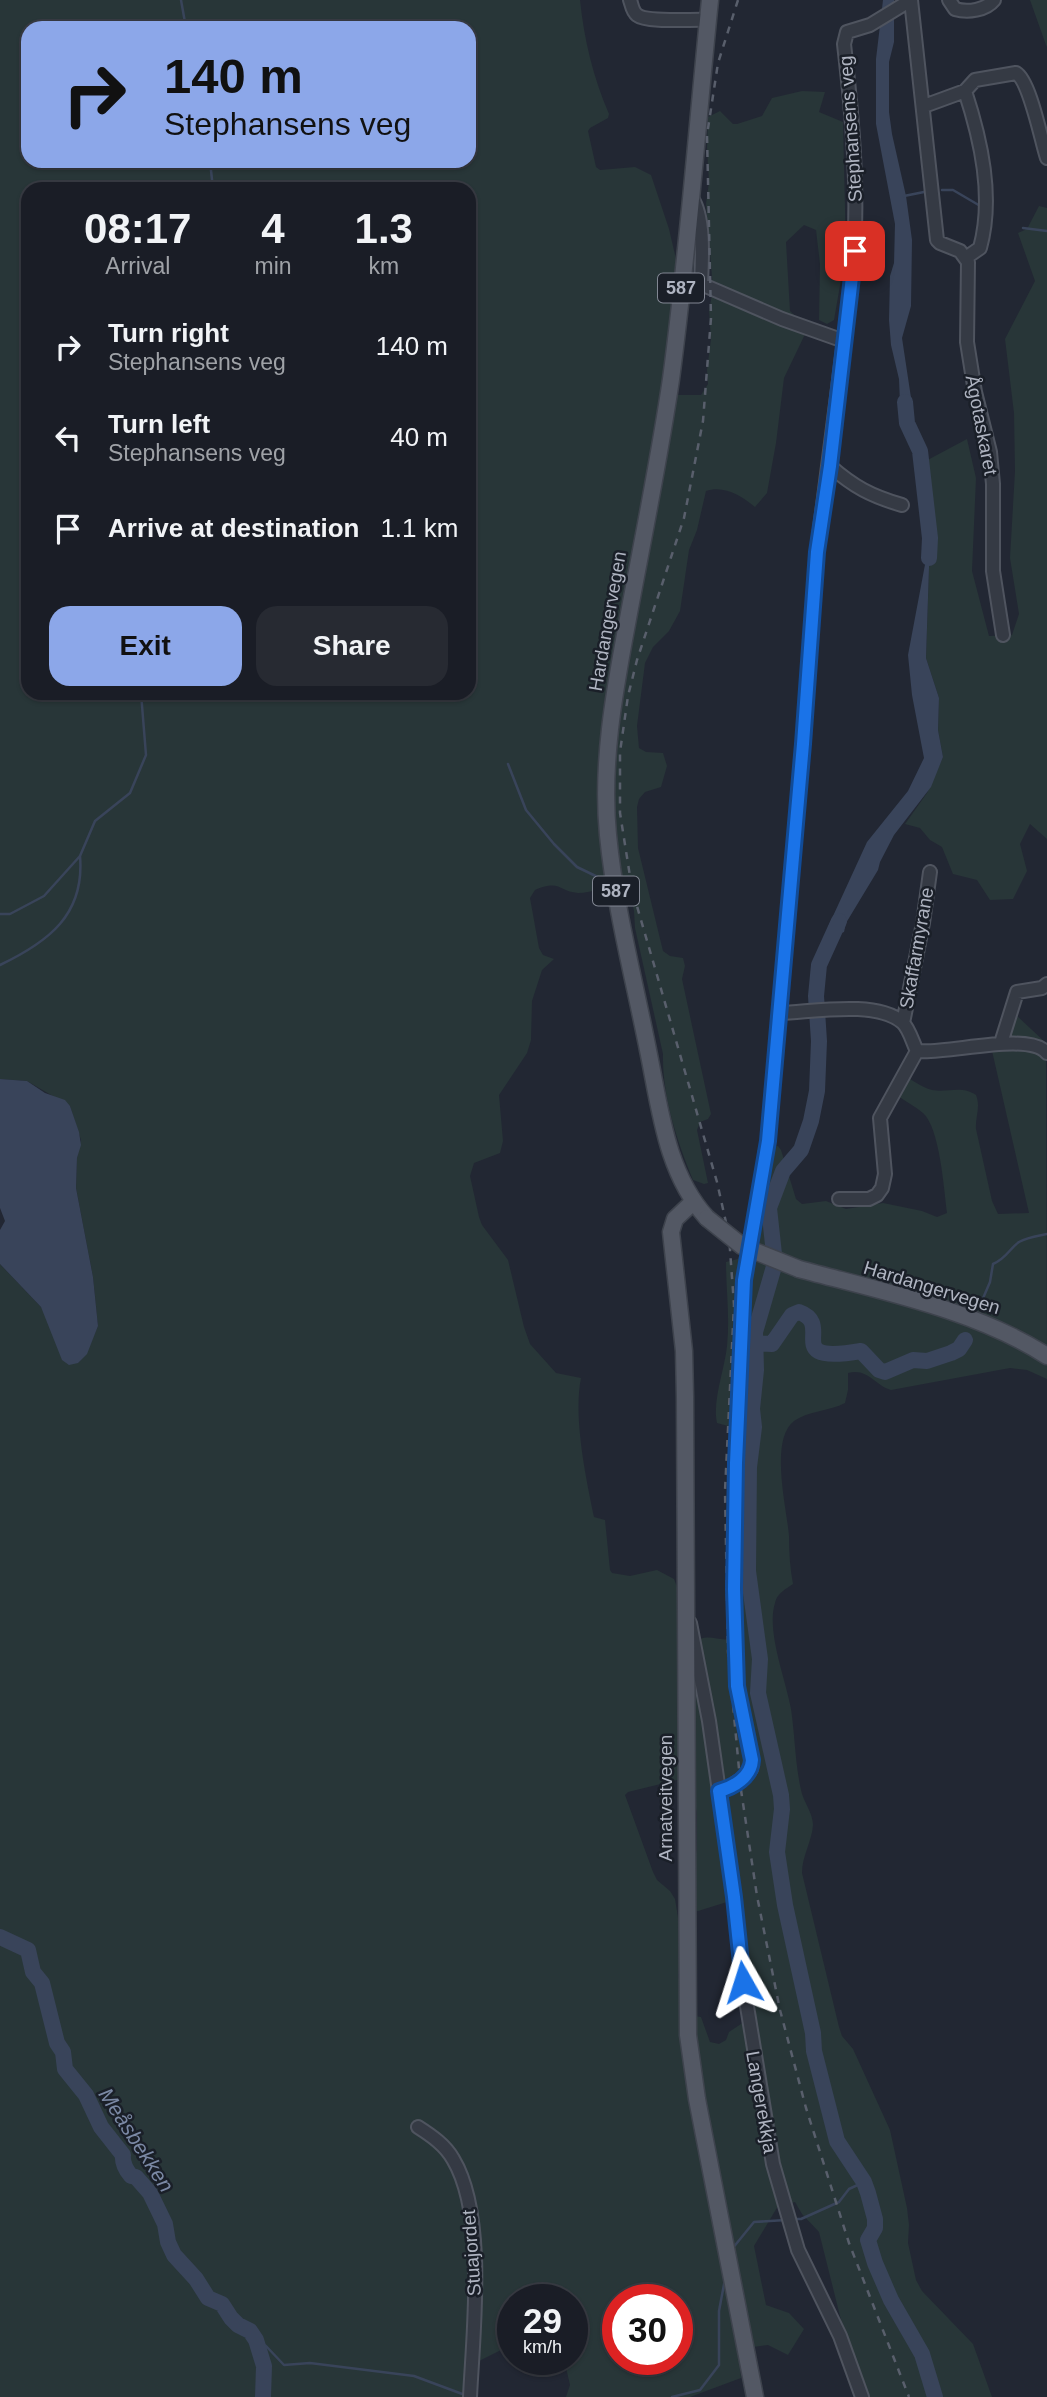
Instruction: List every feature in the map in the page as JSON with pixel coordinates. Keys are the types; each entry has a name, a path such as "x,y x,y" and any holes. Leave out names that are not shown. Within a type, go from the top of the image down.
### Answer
{"main road":[{"name":"Hardangervegen","path":"710,0 671,381 616,683 607,786 608,834 618,902 664,1124 676,1169 693,1202 707,1218 742,1246 799,1269 984,1324 1019,1339 1047,1356"},
{"name":"Arnatveitvegen","path":"693,1202 675,1219 671,1232 684,1351 688,2035 697,2099 755,2397"}],"street":[{"path":"630,0 639,17 656,20 708,20"},
{"path":"911,0 937,240 967,257 980,248 986,212 981,149 965,91"},
{"name":"Stephansens veg","path":"719,1791 740,1780 751,1769 752,1760 737,1686 734,1589 744,1280 768,1141 817,552 853,271 855,146 844,44 847,33 878,20 911,0"},
{"path":"949,0 960,11 984,8 994,0"},
{"path":"924,106 965,91 975,80 1010,73 1020,75 1047,158"},
{"path":"690,195 697,206 702,254 701,284 782,320 844,341"},
{"name":"Ågotaskaret","path":"967,257 967,342 975,392 990,452 993,484 993,571 1003,635"},
{"path":"830,466 854,487 902,505"},
{"name":"Skaffarmyrane","path":"916,1051 903,1023 930,872"},
{"path":"1002,1043 1017,992 1042,988 1047,984"},
{"name":"Skaffarmyrane","path":"780,1013 878,1011 903,1023"},
{"path":"839,1199 869,1199 877,1195 882,1188 885,1174 880,1118 916,1051 939,1053 1002,1043 1040,1047 1047,1054"},
{"name":"Langerekkja","path":"686,1607 707,1708 747,2008 778,2188 798,2250 848,2357 862,2397"},
{"name":"Stuajordet","path":"418,2127 434,2137 451,2156 467,2194 474,2255 475,2324 470,2397"}],"shaded area":[{"path":"0,0 580,0 590,58 609,114 608,118 588,131 596,167 600,170 635,167 651,175 669,229 676,259 676,395 701,395 708,384 711,339 709,311 713,289 706,204 709,182 708,117 720,111 733,124 737,124 762,116 772,98 802,91 825,92 819,112 843,122 846,251 834,320 827,324 819,320 820,264 816,230 804,225 786,242 790,311 808,328 784,378 767,493 755,507 726,491 706,491 697,530 689,550 680,611 669,631 653,647 645,663 637,726 639,748 646,752 663,753 667,766 661,787 645,792 639,799 638,848 663,951 670,956 683,958 685,966 682,979 711,1114 708,1119 700,1122 697,1130 708,1183 693,1180 681,1150 665,1086 663,1054 635,928 628,883 623,882 578,893 555,886 544,887 535,890 530,898 539,948 543,955 554,959 542,970 532,1001 531,1040 527,1053 499,1095 503,1141 500,1153 474,1163 470,1176 482,1225 508,1260 530,1344 556,1373 581,1378 579,1429 584,1466 594,1517 605,1520 610,1570 612,1573 630,1576 657,1570 674,1579 679,1592 687,1670 705,1665 700,1639 730,1639 733,1542 729,1490 734,1431 717,1423 716,1405 728,1336 726,1262 738,1259 748,1231 748,1210 758,1171 757,1150 778,1146 796,1199 802,1204 826,1201 846,1209 883,1203 937,1217 947,1213 934,1132 923,1113 892,1090 901,1074 932,1090 960,1090 976,1095 976,1129 992,1201 998,1214 1029,1213 990,1042 1016,1015 1046,1043 1047,1379 1027,1370 1010,1368 891,1390 861,1373 848,1373 845,1403 794,1421 782,1443 781,1476 793,1584 778,1597 773,1614 775,1641 791,1709 799,1780 813,1821 802,1873 839,2027 842,2036 853,2049 890,2130 907,2208 908,2243 916,2280 922,2291 973,2344 992,2397 868,2397 853,2368 819,2232 795,2202 778,2206 754,2246 766,2305 789,2313 804,2329 788,2355 768,2345 745,2348 740,2369 741,2378 690,2397 566,2397 570,2385 568,2375 588,2375 588,2284 497,2284 497,2352 477,2362 476,2397 0,2397 0,1264 41,1307 78,1363 86,1354 98,1326 93,1277 76,1188 77,1158 81,1140 70,1106 27,1081 0,1079","holes":["681,1779 692,1786 697,1813 697,1850 693,1863 694,1910 727,1902 740,1953 744,2022 729,2032 726,2040 719,2044 710,2042 701,2017 688,2015 678,1976 682,1942 675,1899 653,1872 625,1795"]},
{"path":"1030,0 1047,0 1047,47 1046,45"},
{"path":"1039,206 1047,208 1047,839 1030,824 1020,844 1027,871 1013,899 990,900 977,880 953,874 942,847 930,840 920,828 905,824 927,793 943,757 938,730 939,698 926,658 930,538 922,463 967,439 976,478 972,571 989,636 1012,635 1019,614 1010,558 1015,471 1014,413 1005,339 1035,281 1018,233 1027,229"}],"water":[{"path":"883,0 894,0 894,42 889,62 889,112 912,240 911,306 902,338 913,411 907,423 900,403 899,379 891,345 889,320 895,224 876,124 876,59"},
{"path":"930,538 926,658 939,698 938,730 943,757 931,787 894,835 878,870 846,923 844,932 830,937 828,927 867,842 908,791 924,758 912,695 908,655"},
{"path":"0,1079 27,1081 45,1093 65,1100 70,1106 79,1132 81,1145 77,1158 76,1188 93,1277 98,1326 87,1354 78,1363 69,1365 62,1360 41,1307 0,1264 0,1230 5,1221 0,1208"}],"waterway":[{"path":"181,0 185,21"},
{"path":"211,168 212,182"},
{"path":"942,190 953,190 982,207"},
{"path":"904,196 924,192"},
{"path":"1023,228 1047,231"},
{"path":"905,402 907,423 920,451 930,538 929,558"},
{"path":"0,914 10,914 44,896 80,856 95,821 130,793 146,755 142,700"},
{"path":"508,764 526,810 554,844 577,867 606,881"},
{"path":"0,965 33,947 60,924 76,895 80,877 80,856"},
{"path":"839,921 819,965 816,996 819,1041 817,1091 811,1121 801,1150 783,1171 769,1208 775,1263 755,1332 756,1370 752,1409 754,1427 749,1467 748,1571 760,1659 758,1693 781,1795 777,1852 785,1905 813,2033 814,2051 837,2141 864,2182 868,2193 875,2219 875,2228 868,2240 875,2263 891,2300 922,2354 935,2397"},
{"path":"981,1303 990,1282 993,1264 1019,1242 1047,1234"},
{"path":"755,1343 772,1344 792,1315 799,1312 809,1318 813,1326 815,1348 822,1353 861,1351 879,1370 885,1372 913,1360 927,1361 951,1353 959,1349 965,1340"},
{"name":"Meåsbekken","path":"0,1937 28,1950 33,1972 42,1983 57,2043 63,2052 65,2069 86,2095 101,2127 123,2155 124,2164 131,2176 136,2177 150,2193 165,2224 168,2242 174,2255 196,2279 208,2298 222,2304 231,2318 250,2331 256,2340 264,2366 263,2397"},
{"path":"793,2219 801,2219 839,2202 849,2189 864,2182"},
{"path":"732,2249 754,2222 786,2220"},
{"path":"672,2397 700,2390 719,2365 719,2311 725,2279"},
{"path":"258,2343 266,2346 284,2365 310,2363 414,2376 465,2395"}],"railway":[{"path":"738,0 718,63 707,135 711,318 703,421 684,518 637,660 628,696 620,752 620,813 632,889 717,1182 729,1236 734,1305 725,1491 728,1652 741,1790 757,1896 780,2010 806,2108 849,2243 909,2397"}],"route":[{"path":"743,1982 719,1791 745,1777 751,1769 752,1760 737,1686 734,1589 736,1463 745,1264 768,1141 817,552 830,466 855,251"}]}
